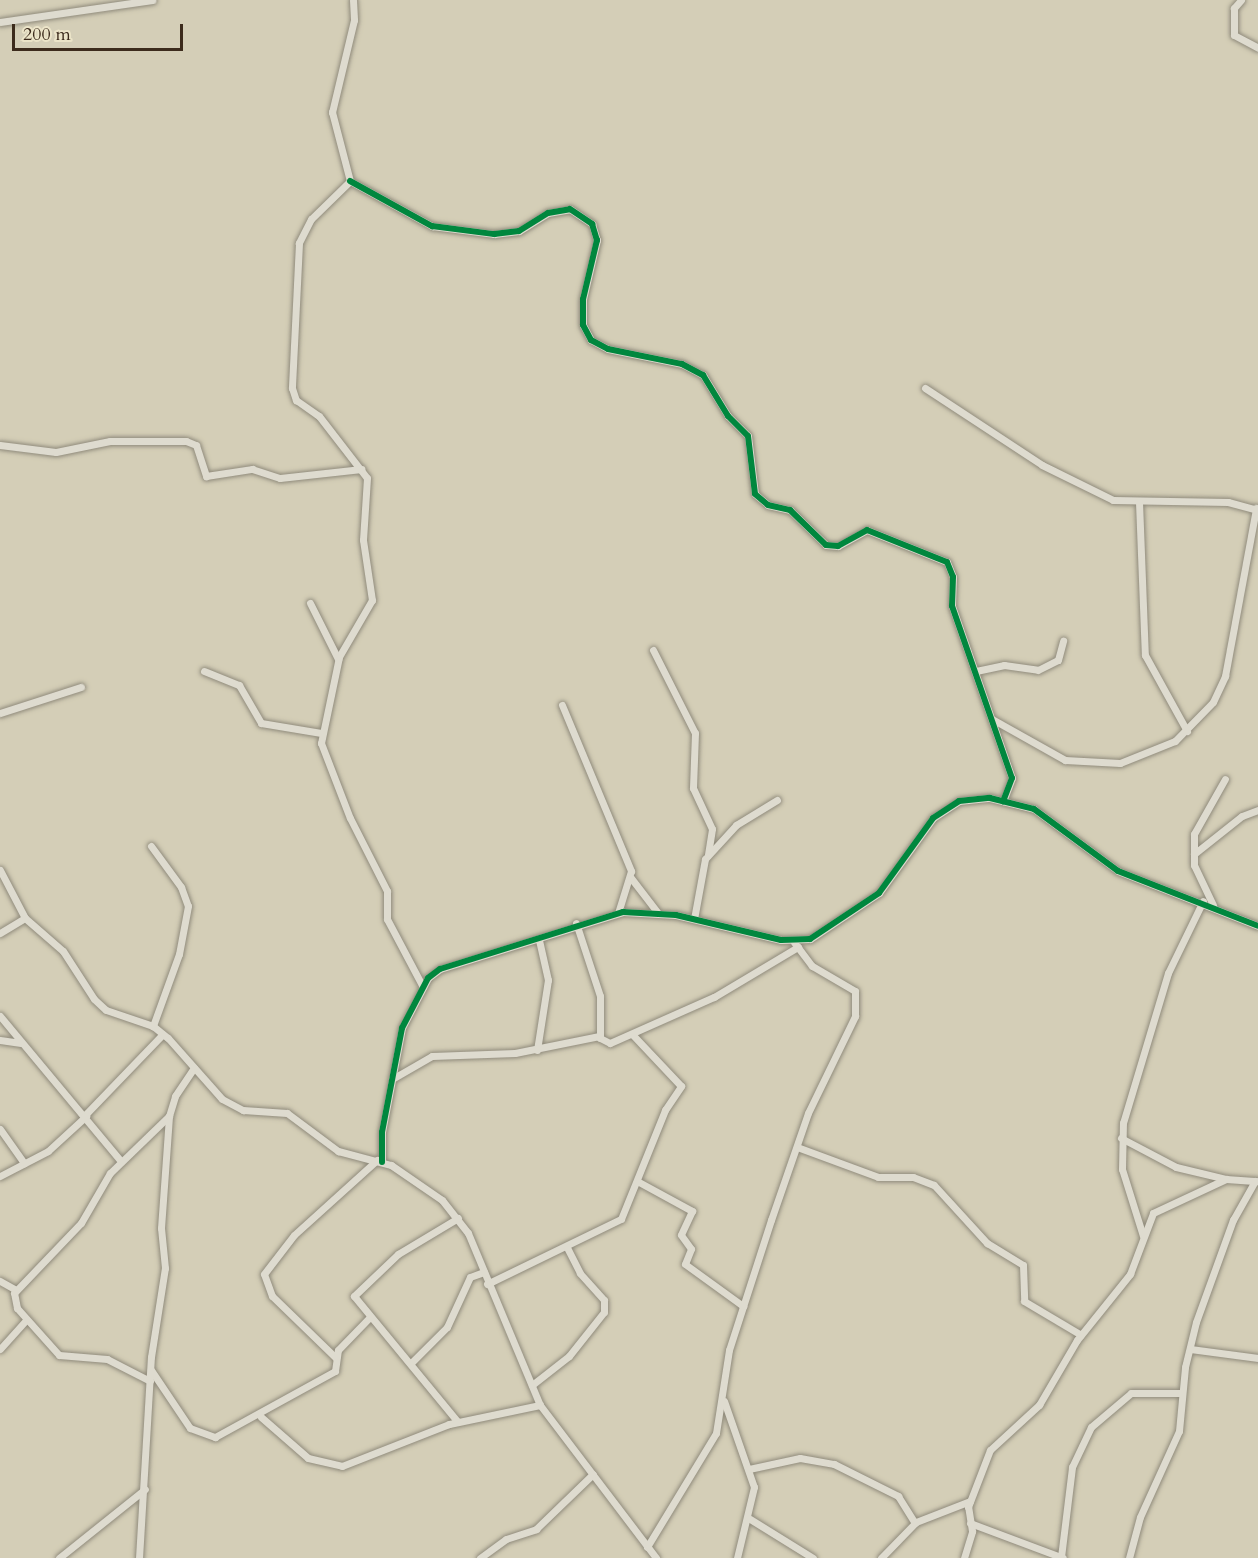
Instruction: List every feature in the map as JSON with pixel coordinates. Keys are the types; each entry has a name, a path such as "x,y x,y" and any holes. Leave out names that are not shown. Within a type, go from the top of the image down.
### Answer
{"street":[{"path":"0,22 152,0"},
{"path":"353,0 354,21 332,112 350,180 432,226 494,234 519,231 548,213 570,209 592,224 597,240 583,299 583,325 591,340 608,349 682,364 703,375 728,416 748,436 755,494 768,505 790,510 826,545 838,546 867,530 947,562 953,577 952,606 1012,778 1004,801"},
{"path":"1240,0 1234,8 1234,35 1258,48"},
{"path":"350,180 311,219 299,243 292,388 296,400 319,416 367,478 363,540 373,578 372,600 338,659 321,733 350,818 387,891 387,919 423,987"},
{"path":"926,388 1081,487 1113,500 1228,502 1257,509 1225,676 1213,702 1187,731 1136,760 1065,760 992,719"},
{"path":"0,446 56,452 110,441 186,441 196,445 206,476 252,469 280,478 362,469"},
{"path":"1139,502 1145,655 1187,731"},
{"path":"309,603 338,659"},
{"path":"976,671 1004,665 1038,670 1058,660 1064,641"},
{"path":"653,650 694,733 693,788 712,829 694,919"},
{"path":"204,671 239,684 261,723 321,733"},
{"path":"0,713 81,687"},
{"path":"562,705 631,878 658,913"},
{"path":"1213,904 1194,854 1197,826 1225,779"},
{"path":"392,1080 432,1056 537,1050 599,1036 610,1043 714,997 796,944 828,931 879,893 948,806 976,799 1004,801 1034,809 1093,857 1143,884 1203,900 1258,926"},
{"path":"708,855 736,825 777,800"},
{"path":"1194,854 1237,819 1258,810"},
{"path":"151,846 181,887 188,906 179,954 153,1026"},
{"path":"0,870 25,918 63,951 106,1010 153,1026 222,1099 243,1110 287,1113 338,1151 380,1161 429,1187 458,1218 484,1272 487,1284 540,1405 656,1558"},
{"path":"618,913 631,878"},
{"path":"1144,1239 1126,1190 1121,1138 1168,973 1203,900"},
{"path":"336,1358 272,1296 264,1274 294,1235 380,1161 402,1028 423,987 458,961 540,940 576,923 618,913 658,913 694,919 796,944 812,966 855,991 857,1006 797,1147 743,1306 729,1350 723,1400 707,1451 643,1558"},
{"path":"0,933 25,918"},
{"path":"576,923 600,996 599,1036"},
{"path":"537,1050 548,980 540,940"},
{"path":"0,1016 85,1115 121,1161"},
{"path":"0,1176 48,1150 163,1034"},
{"path":"487,1284 615,1226 637,1181 665,1110 681,1086 632,1034"},
{"path":"0,1040 22,1043"},
{"path":"139,1558 150,1381 165,1268 161,1228 169,1116 175,1096 194,1068"},
{"path":"150,1381 107,1359 59,1355 26,1320 14,1299 16,1290 81,1223 121,1161 169,1116"},
{"path":"0,1129 24,1163"},
{"path":"1121,1138 1176,1167 1226,1179 1257,1181 1221,1249 1190,1349 1182,1393 1179,1431 1140,1517 1129,1558"},
{"path":"797,1147 878,1177 912,1177 934,1185 987,1244 1023,1265 1024,1301 1081,1335"},
{"path":"964,1558 970,1501 990,1450 1039,1405 1081,1335 1130,1274 1153,1213 1166,1202 1226,1179"},
{"path":"637,1181 692,1211 681,1235 691,1249 685,1264 743,1306"},
{"path":"458,1218 415,1242 358,1287 355,1301 412,1362 458,1422"},
{"path":"532,1385 569,1356 604,1312 604,1300 580,1274 567,1247"},
{"path":"412,1362 447,1327 470,1277 484,1272"},
{"path":"0,1281 16,1290"},
{"path":"151,1370 199,1434 215,1437 261,1416 335,1371 336,1358 345,1340 369,1318"},
{"path":"0,1349 26,1320"},
{"path":"1190,1349 1258,1358"},
{"path":"969,1523 1062,1558 1072,1467 1091,1427 1131,1393 1182,1393"},
{"path":"723,1400 754,1487 750,1519 737,1558"},
{"path":"261,1416 308,1458 342,1466 458,1422 540,1405"},
{"path":"749,1468 800,1458 834,1464 898,1496 915,1523"},
{"path":"480,1558 506,1539 536,1529 593,1474"},
{"path":"59,1558 145,1489"},
{"path":"881,1558 915,1523 970,1501"},
{"path":"750,1519 813,1558"}],"cycle path":[{"path":"350,181 432,226 494,234 519,231 548,213 570,209 592,224 597,240 583,299 583,325 591,340 608,349 682,364 703,375 728,416 748,436 755,494 768,505 790,510 826,545 838,546 867,530 947,562 953,577 952,606 1012,778 1003,801"},
{"path":"382,1162 382,1132 402,1028 428,978 440,969 623,912 676,915 781,940 810,939 879,893 933,818 959,801 990,798 1034,809 1118,871 1258,926"}]}
